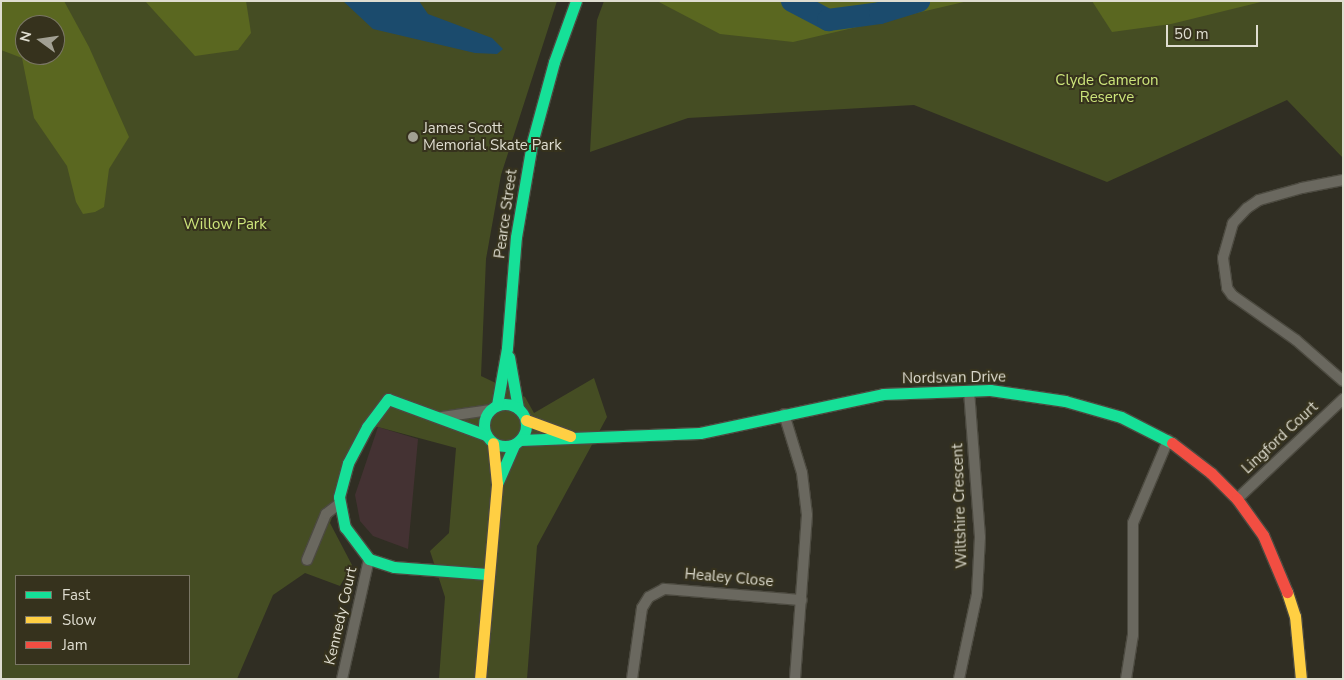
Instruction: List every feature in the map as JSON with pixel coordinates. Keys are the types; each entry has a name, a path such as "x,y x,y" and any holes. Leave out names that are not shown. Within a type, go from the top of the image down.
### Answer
{"street":[{"name":"Pearce Street","path":"493,408 507,348 516,238 532,143 554,62 576,1"},
{"path":"1343,180 1324,182 1276,195 1247,208 1233,223 1223,258 1227,288 1232,295 1296,340 1343,381"},
{"name":"Pearce Street","path":"507,348 518,408"},
{"name":"Wiltshire Crescent","path":"959,679 977,594 980,537 969,391"},
{"name":"Nordsvan Drive","path":"517,442 572,436 634,438 700,433 883,394 1008,391 1065,401 1121,417 1168,440 1211,473 1236,498 1262,535 1282,575 1295,616 1301,679"},
{"name":"Lingford Court","path":"1236,498 1343,399"},
{"name":"Kennedy Court","path":"438,418 388,400 367,427 348,463 341,485 340,503 345,527 369,559 394,567 487,574"},
{"path":"438,418 507,404 518,408 526,420 526,430 517,442 497,484"},
{"path":"480,679 487,574 497,484 490,439 484,422 493,408"},
{"path":"784,414 802,473 807,515 802,600 794,679"},
{"path":"438,418 490,439 517,442"},
{"name":"Nordsvan Drive","path":"526,420 572,436"},
{"path":"1126,679 1133,635 1133,523 1168,440"},
{"path":"307,560 326,514 340,503"},
{"name":"Kennedy Court","path":"342,679 369,559"},
{"name":"Healey Close","path":"632,679 642,608 649,597 664,589 802,600"}],"shaded area":[{"path":"378,427 418,439 408,549 373,536 360,521 355,495"}],"green space":[{"name":"Willow Park","path":"1,1 557,1 501,175 486,259 481,376 525,397 534,413 594,378 607,417 537,546 527,679 439,679 445,597 430,551 449,533 456,448 367,424 330,523 352,565 340,586 305,573 273,595 237,679 1,679"},
{"path":"1,1 64,1 89,47 129,137 109,169 104,207 95,212 83,214 76,202 67,166 34,118 23,65 65,65 65,15 15,15 15,55 1,50"},
{"path":"145,1 246,1 251,33 238,50 195,56"},
{"name":"Clyde Cameron Reserve","path":"604,1 1343,1 1343,158 1287,100 1107,182 914,105 688,118 590,152 597,20"},
{"path":"657,1 968,1 793,42 720,34"},
{"path":"1092,1 1265,1 1171,24 1112,32"}],"water":[{"path":"343,1 419,1 428,14 492,38 503,49 497,54 475,53 373,29"}],"waterway":[{"path":"792,1 828,20 880,13 919,1"}],"traffic: fast":[{"path":"497,405 507,348 516,237 532,143 554,62 576,1"},
{"path":"509,357 518,408"},
{"path":"520,440 700,433 883,394 990,390 1065,401 1121,417 1172,443"},
{"path":"486,435 388,399 367,427 348,463 339,497 345,527 369,559 394,567 487,574"},
{"path":"509,404 517,407 523,413 526,425 523,437 517,443 501,446 493,443 487,437 484,421 487,413 493,407 509,404"},
{"path":"497,484 514,445"}],"traffic: slow":[{"path":"526,420 570,436"},
{"path":"480,679 497,484 493,443"},
{"path":"1287,592 1295,616 1301,679"}],"traffic: jam":[{"path":"1172,443 1211,473 1237,499 1263,535 1287,592"}],"place":[{"name":"James Scott Memorial Skate Park","path":"413,137"}]}
